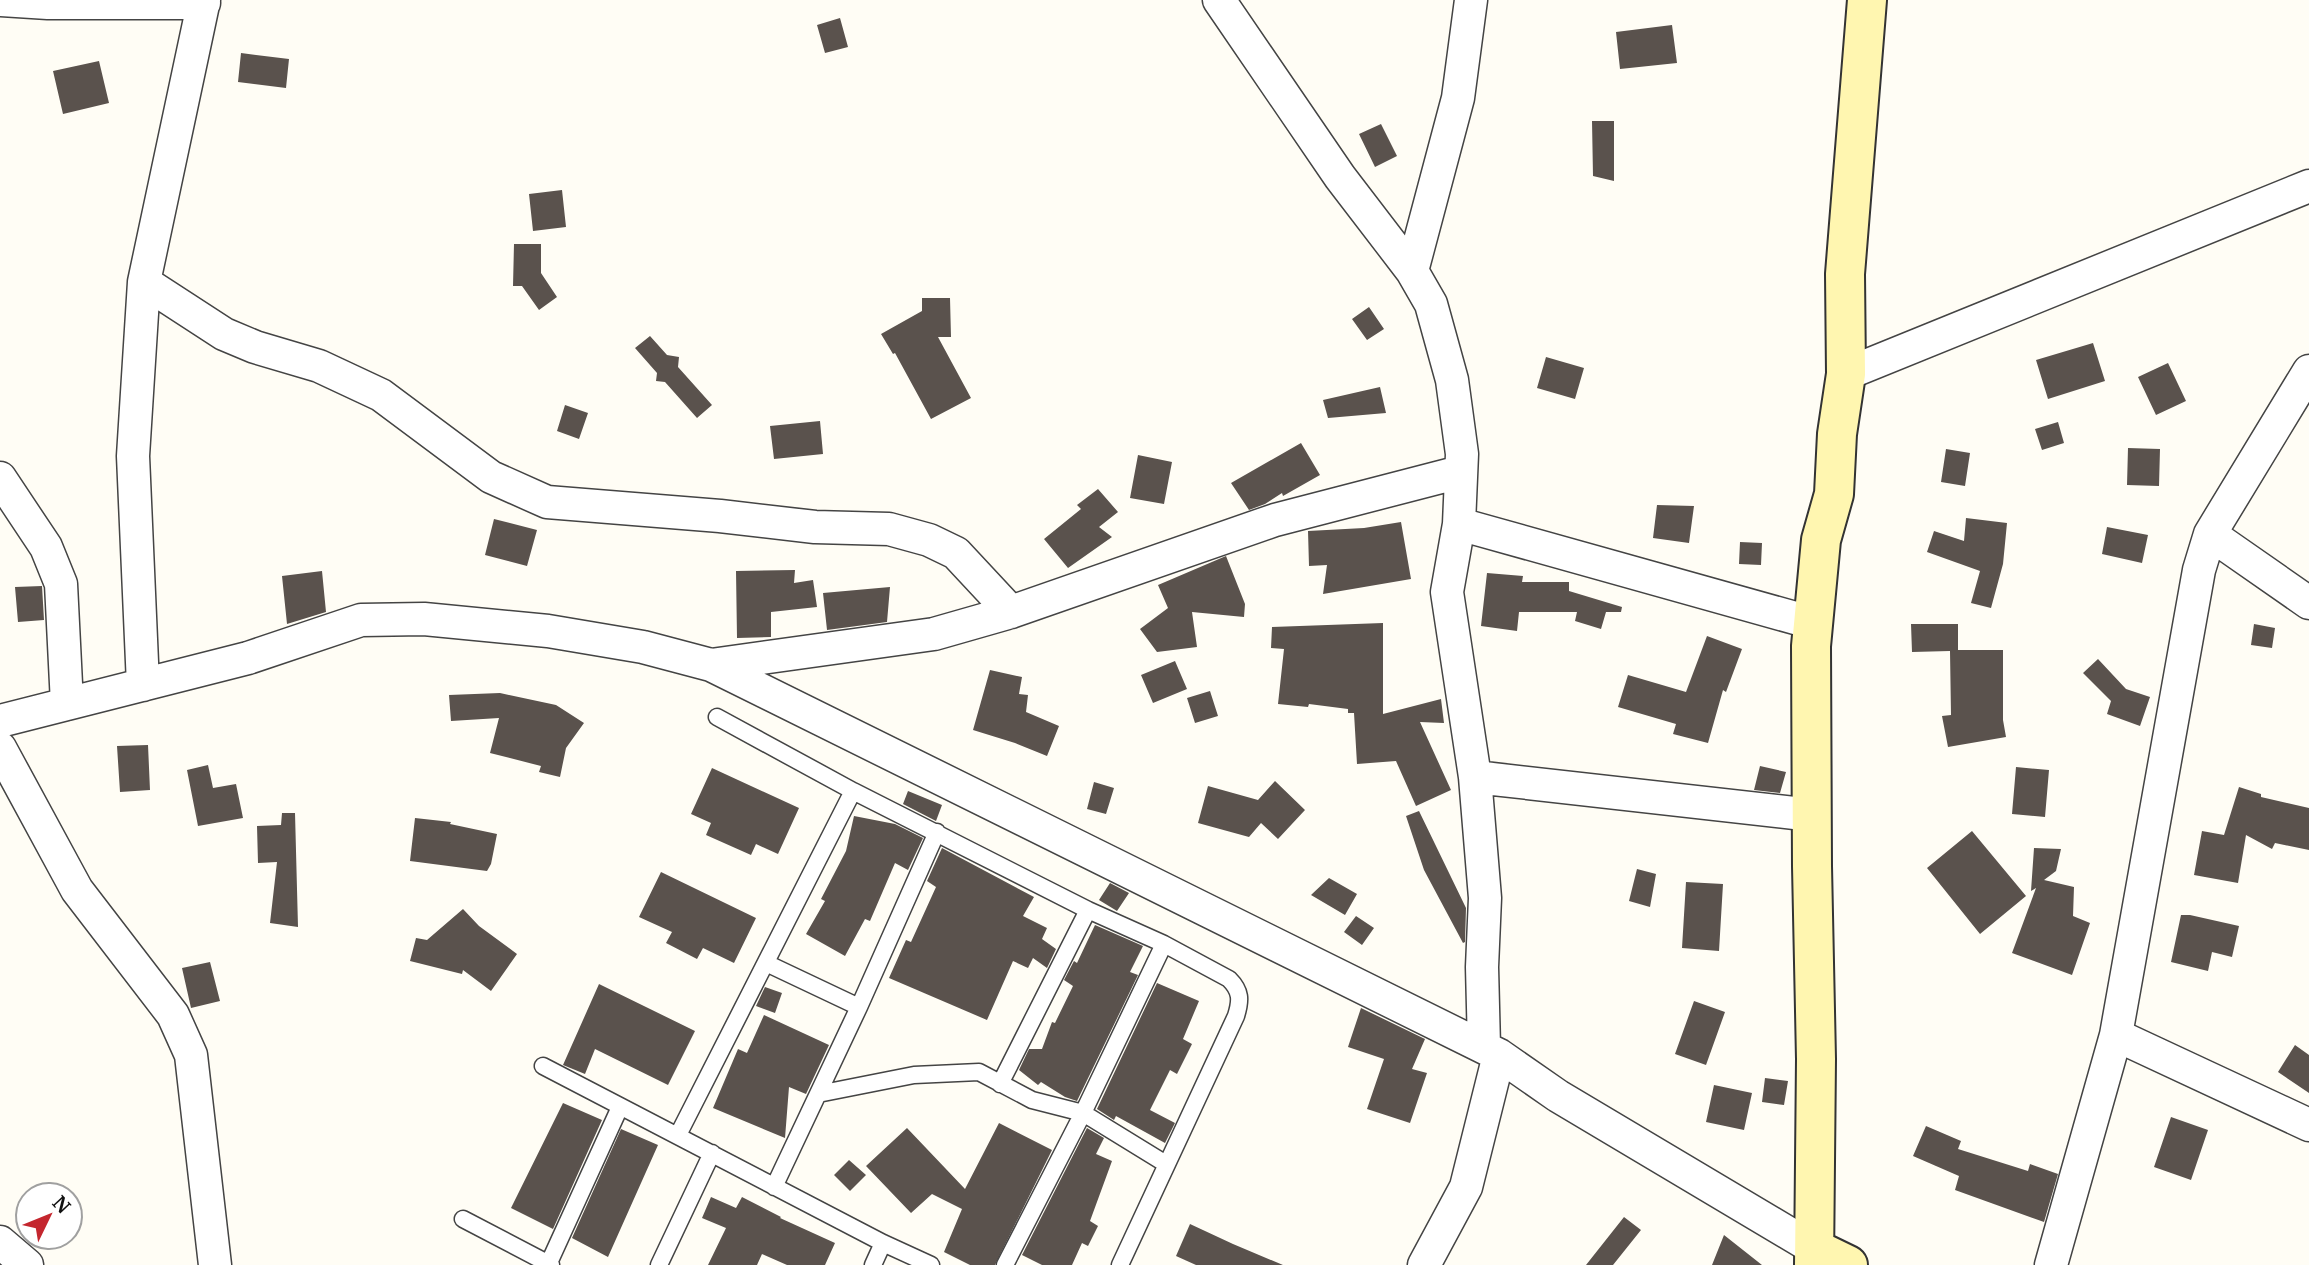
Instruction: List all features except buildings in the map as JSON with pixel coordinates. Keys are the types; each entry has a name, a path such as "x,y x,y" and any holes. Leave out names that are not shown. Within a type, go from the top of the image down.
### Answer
{"main road":[{"path":"1825,1260 1816,1059 1811,646 1821,540 1834,494 1837,434 1846,374 1845,274 1867,0"}],"street":[{"path":"1,0 48,3 204,2 144,282 133,456 143,685"},
{"path":"1219,0 1340,177 1412,271 1431,304 1452,380 1462,454 1459,524 1447,592 1475,777 1485,898 1482,967 1491,1051 1466,1186 1424,1265"},
{"path":"1412,271 1458,98 1471,0"},
{"path":"1846,374 2309,186"},
{"path":"144,282 224,334 255,347 319,366 381,395 491,477 547,502 720,516 815,527 889,529 929,540 956,553 1011,612"},
{"path":"2051,1265 2116,1035 2199,570 2210,534 2309,371"},
{"path":"710,665 934,635 1011,612 1275,520 1460,472"},
{"path":"0,478 46,547 61,584 67,704"},
{"path":"1459,524 1813,624"},
{"path":"2210,534 2309,603"},
{"path":"0,721 248,658 361,620 424,618 548,631 643,647 710,665 1491,1051 1558,1096 1825,1260"},
{"path":"0,748 76,890 173,1015 191,1055 215,1265"},
{"path":"1475,777 1812,815"},
{"path":"2116,1035 2309,1125"},
{"path":"0,1242 27,1265"}],"lane":[{"path":"717,718 853,791 1088,910 1164,944 1229,979 1237,987 1241,1000 1236,1016 1120,1265"},
{"path":"678,1135 853,791"},
{"path":"774,1187 859,1007 937,832"},
{"path":"1000,1084 1088,910"},
{"path":"1005,1265 1083,1113 1164,944"},
{"path":"766,963 859,1007"},
{"path":"543,1066 883,1243 931,1265"},
{"path":"818,1094 914,1075 979,1072 1032,1100 1083,1113 1166,1164"},
{"path":"463,1219 549,1265 620,1107"},
{"path":"659,1265 712,1153"},
{"path":"873,1265 883,1243"}]}
